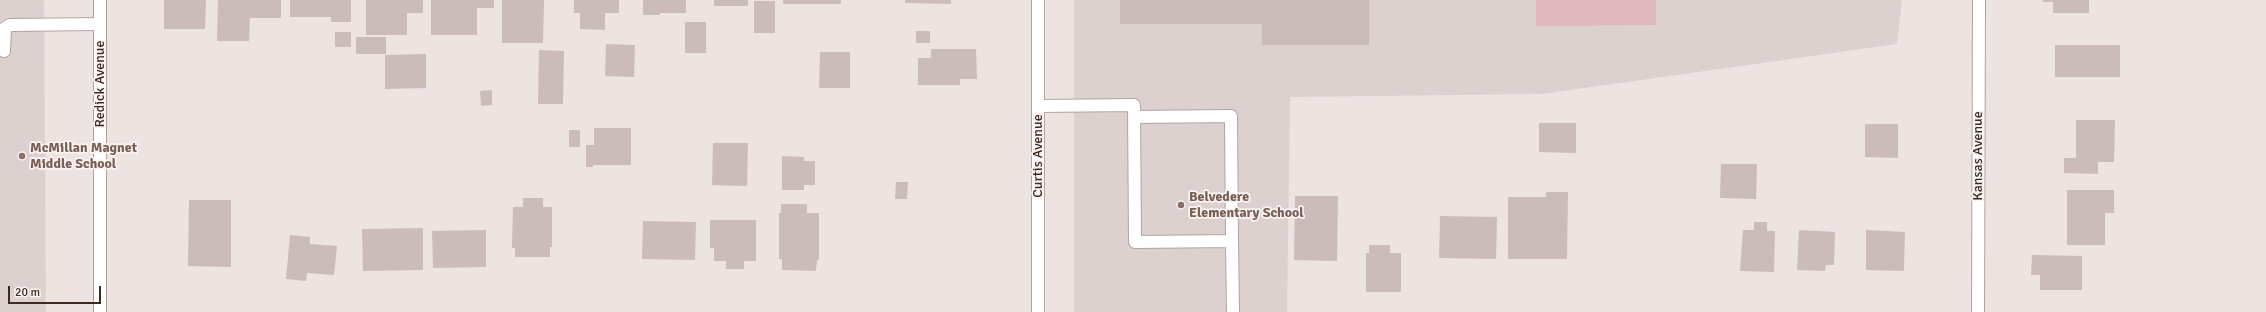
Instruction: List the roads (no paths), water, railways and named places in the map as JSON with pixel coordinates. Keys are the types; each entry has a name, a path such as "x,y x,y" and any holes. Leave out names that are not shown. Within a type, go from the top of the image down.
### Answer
{"street":[{"name":"Redick Avenue","path":"100,0 100,312"},
{"name":"Curtis Avenue","path":"1038,0 1038,312"},
{"name":"Kansas Avenue","path":"1978,312 1979,0"},
{"path":"4,51 5,28 10,25 100,24"},
{"path":"1038,106 1134,105 1135,242 1232,241"},
{"path":"1134,117 1231,116 1233,312"}],"place":[{"name":"McMillan Magnet Middle School","path":"22,156"},
{"name":"Belvedere Elementary School","path":"1181,205"}]}
